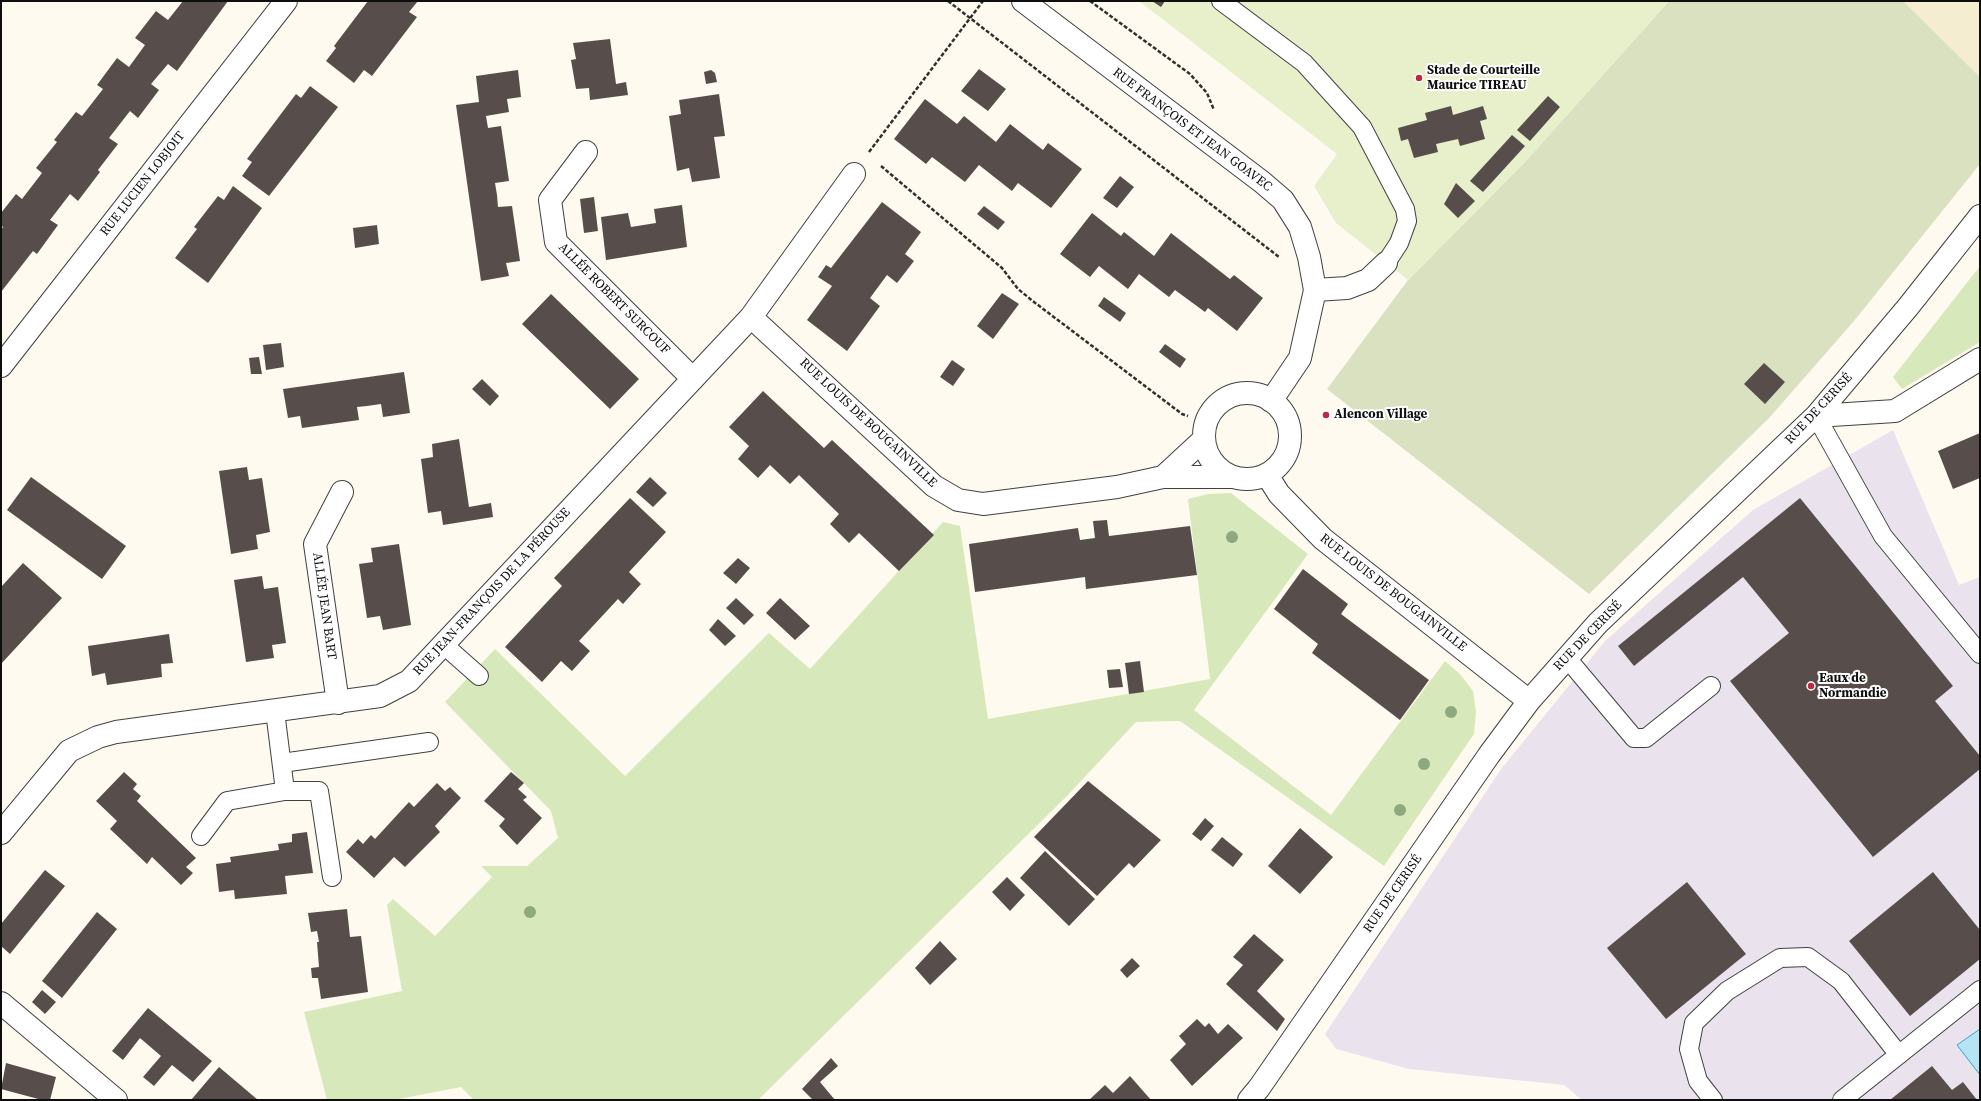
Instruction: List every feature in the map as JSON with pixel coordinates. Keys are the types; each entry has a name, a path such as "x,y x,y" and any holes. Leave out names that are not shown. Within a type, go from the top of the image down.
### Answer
{"street":[{"name":"RUE LUCIEN LOBJOIT","path":"1,366 286,1"},
{"name":"RUE FRANÇOIS ET JEAN GOAVEC","path":"1023,1 1262,182 1283,200 1300,227 1309,257 1315,290"},
{"name":"ALLÉE ROBERT SURCOUF","path":"586,152 550,200 556,242 693,378"},
{"name":"RUE JEAN-FRANÇOIS DE LA PÉROUSE","path":"1,833 69,751 98,737 116,732 338,703 380,696 409,681 751,317 854,174"},
{"name":"RUE DE CERISÉ","path":"1258,1096 1484,762 1529,701 1566,657 1598,623 1816,416 1908,307 1980,216"},
{"path":"1271,401 1300,358 1315,290 1347,288 1368,280 1386,262"},
{"name":"RUE LOUIS DE BOUGAINVILLE","path":"751,317 934,486 958,500 983,504 1117,487 1162,477 1231,477"},
{"path":"1816,416 1895,411 1980,359"},
{"path":"1240,394 1257,394 1271,401 1282,412 1289,427 1289,445 1281,462 1267,475 1249,480 1231,477 1217,468 1207,455 1204,432 1213,409 1225,399 1240,394"},
{"name":"RUE LOUIS DE BOUGAINVILLE","path":"1162,477 1204,432"},
{"name":"RUE LOUIS DE BOUGAINVILLE","path":"1267,475 1279,494 1323,539 1529,701"},
{"name":"ALLÉE JEAN BART","path":"338,703 315,544 342,492"},
{"path":"1,1003 116,1100"}],"lane":[{"path":"1221,1 1304,63 1362,127 1405,209 1407,221 1399,243 1386,262"},
{"path":"1816,416 1883,536 1980,654"},
{"path":"444,644 479,676"},
{"path":"1566,657 1634,738 1646,738 1711,686"},
{"path":"275,711 285,791"},
{"path":"282,763 429,742"},
{"path":"201,836 227,800 285,791 320,791 332,877"},
{"path":"1713,1100 1698,1081 1689,1049 1694,1023 1727,991 1780,958 1808,957 1841,981 1899,1055"},
{"path":"1842,1100 1980,990"}],"path":[{"path":"948,1 1290,265 1309,257"},
{"path":"854,174 984,1"},
{"path":"868,155 1002,268 1018,289 1204,432"}],"shaded area":[{"path":"1903,1 1980,1 1980,77"},
{"name":"Eaux de Normandie","path":"1893,430 1959,585 1980,577 1980,1100 1582,1100 1564,1085 1409,1069 1336,1049 1325,1034 1501,769 1605,641 1753,510"}],"green space":[{"name":"Stade de Courteille Maurice TIREAU","path":"1139,1 1669,1 1525,162 1408,280 1336,223 1314,186 1337,154"},
{"path":"1669,1 1903,1 1980,77 1980,164 1854,321 1770,417 1589,594 1327,389 1408,280 1525,162"},
{"path":"1980,266 1980,342 1902,389 1893,377"},
{"path":"1231,493 1308,554 1194,710 1331,815 1445,661 1460,674 1473,691 1476,712 1474,734 1384,866 1180,721 1136,722 1066,797 758,1100 474,1100 461,1087 394,1100 327,1100 304,1012 402,991 387,905 393,899 435,936 492,877 481,866 527,866 558,838 551,811 445,702 495,649 625,776 769,633 810,669 943,522 960,526 988,719 1210,679 1188,499 1208,494"}],"water":[{"path":"1980,1029 1980,1075 1957,1045"}],"building":[{"path":"183,1 228,1 177,71 168,64 151,84 159,90 138,118 130,111 109,138 118,144 98,170 100,172 78,201 70,194 50,220 58,225 37,254 33,251 1,292 1,230 3,227 1,225 1,213 16,194 22,199 42,173 36,168 57,142 54,140 76,112 82,116 103,89 97,85 117,58 129,67 145,45 135,38 156,11 168,20"},
{"path":"368,1 418,1 409,12 417,17 372,76 364,70 354,83 326,61 336,48 334,46"},
{"path":"1152,1 1165,1 1161,7"},
{"path":"610,39 616,84 626,82 628,95 590,100 589,88 576,89 571,60 576,59 573,43"},
{"path":"979,69 1006,89 988,111 961,91"},
{"path":"518,70 521,97 507,99 509,112 486,116 488,128 501,126 509,181 495,183 498,207 512,206 520,261 506,263 509,276 481,281 456,105 479,102 476,76"},
{"path":"711,70 715,73 717,82 706,84 704,72"},
{"path":"310,86 338,107 269,196 242,176 252,162 247,159 296,94 301,98"},
{"path":"719,94 725,136 714,137 720,178 692,182 689,168 677,171 669,116 681,114 679,100"},
{"path":"1548,96 1560,107 1530,141 1517,130"},
{"path":"925,99 957,124 964,116 996,142 1010,124 1043,150 1048,143 1082,169 1051,208 1018,183 1012,191 979,165 965,182 932,157 926,164 894,139"},
{"path":"1451,106 1453,115 1483,106 1487,119 1480,121 1485,139 1460,146 1458,139 1436,144 1438,152 1414,158 1408,139 1401,141 1398,128 1427,120 1425,113"},
{"path":"1512,135 1525,146 1483,192 1470,181"},
{"path":"1120,176 1134,187 1117,208 1103,198"},
{"path":"1456,183 1475,201 1458,218 1444,204"},
{"path":"233,186 262,208 208,283 175,258 197,229 194,227 218,196 224,200"},
{"path":"594,197 598,231 584,233 580,199"},
{"path":"882,202 921,232 905,254 914,261 897,283 887,275 870,298 880,306 847,351 807,320 832,286 818,277 826,265 831,268"},
{"path":"682,205 687,247 606,260 601,217 628,213 631,227 656,223 654,209"},
{"path":"984,206 1005,222 998,230 977,214"},
{"path":"1092,213 1121,236 1124,232 1154,256 1171,233 1230,279 1234,275 1263,298 1237,331 1208,308 1205,312 1175,290 1169,297 1139,274 1128,289 1099,266 1090,277 1060,254"},
{"path":"377,225 379,244 355,248 353,228"},
{"path":"1002,293 1019,304 993,339 977,326"},
{"path":"551,294 639,379 610,409 522,324"},
{"path":"1104,297 1126,313 1120,322 1098,306"},
{"path":"281,343 284,367 266,370 263,345"},
{"path":"1165,344 1186,359 1180,368 1159,352"},
{"path":"259,357 262,374 251,374 249,358"},
{"path":"952,360 965,369 953,386 940,377"},
{"path":"1764,363 1785,382 1765,404 1744,384"},
{"path":"404,372 410,413 383,417 381,404 357,407 359,420 302,428 300,416 288,418 283,389"},
{"path":"482,379 499,396 490,406 472,389"},
{"path":"763,391 824,448 832,440 934,535 899,571 859,533 849,543 830,524 839,514 799,475 790,484 770,465 758,478 738,459 749,446 729,427"},
{"path":"1980,433 1980,478 1953,489 1938,451"},
{"path":"459,439 469,507 491,503 493,517 443,525 441,511 428,513 421,459 433,457 432,444"},
{"path":"247,467 249,480 262,478 270,532 256,535 258,549 231,554 219,471"},
{"path":"31,477 126,546 102,579 7,510"},
{"path":"650,477 667,493 653,507 636,492"},
{"path":"630,498 666,532 629,572 641,584 623,604 618,599 579,641 590,651 572,671 561,661 542,682 505,647 562,586 554,578"},
{"path":"1800,498 1953,686 1935,701 1980,756 1980,769 1873,857 1730,681 1789,633 1743,577 1634,666 1618,646"},
{"path":"1107,520 1109,536 1190,526 1197,575 1086,589 1085,577 975,592 969,544 1078,528 1080,540 1095,538 1093,521"},
{"path":"399,544 411,625 383,630 380,616 367,618 359,564 373,562 371,548"},
{"path":"738,558 750,568 736,584 723,573"},
{"path":"23,563 62,598 1,664 1,587"},
{"path":"1303,569 1348,604 1341,614 1429,680 1400,720 1312,653 1318,644 1274,609"},
{"path":"262,576 264,589 278,587 286,643 272,645 274,658 246,662 234,580"},
{"path":"736,598 754,615 744,625 726,608"},
{"path":"780,598 810,626 795,640 766,613"},
{"path":"718,619 736,636 725,646 709,630"},
{"path":"169,634 173,663 161,664 162,677 107,685 105,673 92,676 88,646"},
{"path":"1140,661 1144,692 1129,694 1125,663"},
{"path":"1120,669 1123,687 1109,688 1107,670"},
{"path":"124,772 137,784 133,789 141,796 137,801 196,858 186,867 193,873 181,885 152,857 147,864 110,829 117,821 96,801"},
{"path":"511,772 524,783 518,789 527,797 523,800 542,818 517,845 499,826 505,819 484,801"},
{"path":"1088,781 1161,840 1134,868 1129,863 1097,896 1034,837"},
{"path":"437,783 445,791 450,787 461,798 435,826 440,832 405,867 394,857 374,878 346,852 358,839 363,844 371,835 375,839 409,802 414,807"},
{"path":"1205,818 1214,826 1201,841 1192,834"},
{"path":"1300,828 1333,857 1300,894 1268,866"},
{"path":"307,832 313,873 285,876 287,894 235,899 234,890 219,892 216,864 231,862 230,857 279,850 278,844 292,842 292,834"},
{"path":"1222,837 1243,854 1233,867 1211,850"},
{"path":"1045,851 1095,899 1069,926 1020,878"},
{"path":"45,870 65,886 10,954 1,946 1,924"},
{"path":"1933,872 1980,930 1980,959 1910,1016 1849,941"},
{"path":"1007,877 1025,895 1010,911 992,892"},
{"path":"1687,882 1746,954 1666,1019 1607,948"},
{"path":"347,909 350,937 361,936 368,992 321,999 318,978 312,978 311,968 319,967 317,942 319,942 317,931 311,932 308,913"},
{"path":"97,912 117,929 62,998 42,981"},
{"path":"1254,934 1284,960 1257,991 1285,1019 1277,1031 1226,984 1243,965 1233,957"},
{"path":"940,941 957,959 930,985 915,968"},
{"path":"1132,958 1140,966 1127,978 1120,970"},
{"path":"42,990 56,1002 45,1014 32,1002"},
{"path":"148,1008 212,1061 193,1082 172,1065 154,1086 143,1077 161,1056 140,1038 123,1060 112,1051"},
{"path":"1197,1019 1205,1027 1209,1023 1218,1034 1228,1024 1243,1038 1192,1086 1170,1060 1186,1044 1179,1036"},
{"path":"831,1058 838,1066 820,1082 835,1100 813,1100 802,1089"},
{"path":"6,1063 56,1077 50,1100 42,1100 1,1089"},
{"path":"1932,1066 1952,1090 1963,1082 1977,1100 1890,1100"},
{"path":"219,1067 258,1100 191,1100"},
{"path":"1130,1076 1151,1100 1089,1100 1105,1085 1113,1093"}],"place":[{"name":"Stade de Courteille Maurice TIREAU","path":"1419,78"},
{"name":"Alencon Village","path":"1326,415"},
{"name":"Eaux de Normandie","path":"1811,686"}]}
